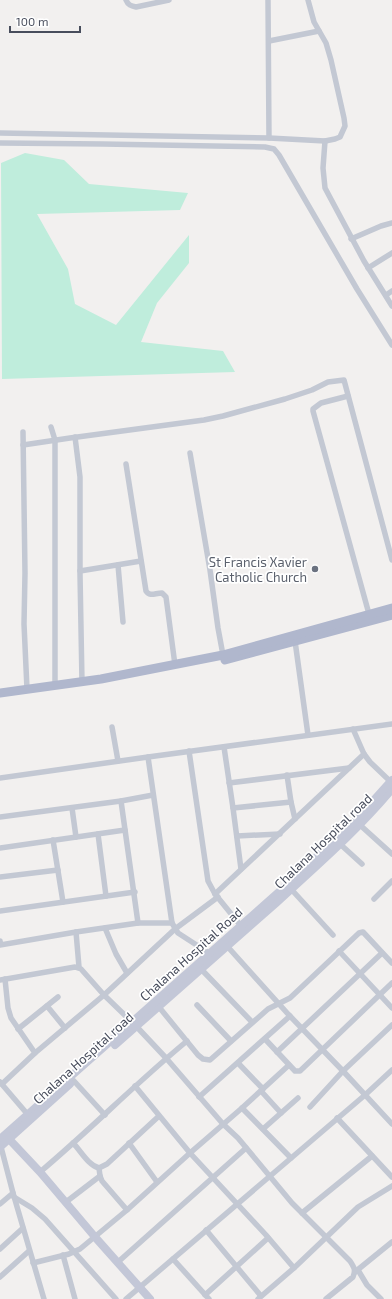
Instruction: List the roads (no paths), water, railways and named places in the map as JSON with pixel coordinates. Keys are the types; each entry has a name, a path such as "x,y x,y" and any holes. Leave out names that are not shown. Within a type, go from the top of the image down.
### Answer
{"main road":[{"path":"0,694 82,682 223,654 392,608"},
{"path":"0,699 90,687 240,657 392,615"}],"street":[{"path":"126,0 131,6 136,7 168,0"},
{"path":"268,0 269,138"},
{"path":"0,133 269,138 325,141 335,140 340,137 345,126 331,60 326,43 314,22 308,0"},
{"path":"269,41 319,31"},
{"path":"325,141 322,168 325,188 351,239 392,306"},
{"path":"0,143 252,147 274,149 279,155 357,289 392,344"},
{"path":"351,239 381,226 392,223"},
{"path":"368,268 392,253"},
{"path":"386,295 392,291"},
{"path":"23,445 194,422 223,416 285,399 312,390 328,382 344,380 392,560"},
{"path":"348,396 317,405 313,411 369,614"},
{"path":"51,427 55,440 56,685"},
{"path":"23,432 25,573 24,624 26,689"},
{"path":"75,437 80,477 82,682"},
{"path":"190,453 223,654"},
{"path":"126,464 146,591 151,594 162,593 166,597 174,664"},
{"path":"80,571 141,561"},
{"path":"118,565 123,622"},
{"path":"295,641 308,735"},
{"path":"0,778 392,724"},
{"path":"112,727 118,761"},
{"path":"352,729 364,754 370,762 392,783"},
{"path":"224,747 241,869"},
{"path":"189,752 207,876 210,886 241,926"},
{"path":"29,1117 1,1083 104,995 175,929 217,895 241,869 364,754"},
{"path":"148,757 172,923 178,933 213,955"},
{"path":"230,783 350,768"},
{"path":"287,775 295,819"},
{"name":"Chalana Hospital road","path":"0,1147 29,1117 74,1081 134,1024 159,1007 201,969 213,955 228,946 340,844 360,825 392,783"},
{"name":"Chalana Hospital Road","path":"0,1139 29,1117 213,955 241,926 280,892 357,819 392,783"},
{"path":"0,817 72,808 153,795"},
{"path":"120,801 135,892 138,923"},
{"path":"233,808 291,802"},
{"path":"72,808 76,837"},
{"path":"360,825 392,854"},
{"path":"0,848 125,830"},
{"path":"98,834 106,896"},
{"path":"237,836 280,834"},
{"path":"53,840 64,902"},
{"path":"340,844 362,864"},
{"path":"0,877 58,870"},
{"path":"374,899 392,881"},
{"path":"291,889 333,935"},
{"path":"0,911 135,892"},
{"path":"0,941 0,945 138,923 172,923"},
{"path":"105,928 116,954 127,973"},
{"path":"76,932 78,968 166,1058 302,1213 350,1262 367,1285 381,1299"},
{"path":"159,1007 198,1056 206,1061 214,1057 268,1009 290,998 361,932 363,932 392,963"},
{"path":"228,946 278,1004 392,1124"},
{"path":"339,951 392,1008"},
{"path":"277,1052 382,953"},
{"path":"35,1053 11,1018 2,979 67,968 78,968"},
{"path":"201,969 252,1022"},
{"path":"265,1039 295,1071 300,1071 392,983"},
{"path":"18,1029 58,996"},
{"path":"197,1004 231,1041"},
{"path":"47,1006 64,1028"},
{"path":"199,1097 290,1016"},
{"path":"310,1107 343,1071 392,1026"},
{"path":"40,1172 74,1144 135,1086 187,1041"},
{"path":"238,1062 281,1113"},
{"path":"33,1263 75,1252 95,1237 289,1065"},
{"path":"126,1299 365,1095 392,1070"},
{"path":"74,1081 105,1115"},
{"path":"135,1086 190,1153 294,1268"},
{"path":"263,1130 298,1098"},
{"path":"242,1108 291,1158"},
{"path":"74,1144 91,1164 99,1168 107,1164 159,1116"},
{"path":"337,1118 392,1177"},
{"path":"9,1138 150,1299"},
{"path":"129,1143 158,1182"},
{"path":"0,1147 44,1299"},
{"path":"118,1262 246,1148"},
{"path":"302,1213 372,1156"},
{"path":"99,1168 102,1181 127,1210"},
{"path":"66,1202 100,1176"},
{"path":"206,1230 237,1267 259,1297 294,1268 358,1207 392,1186"},
{"path":"0,1204 13,1195"},
{"path":"13,1195 45,1219 116,1299"},
{"path":"0,1249 23,1228"},
{"path":"173,1259 207,1297 268,1238"},
{"path":"326,1299 353,1277 356,1271 392,1242"},
{"path":"0,1277 29,1250"},
{"path":"64,1255 75,1299"}],"place":[{"name":"St Francis Xavier Catholic Church","path":"315,569"}]}
